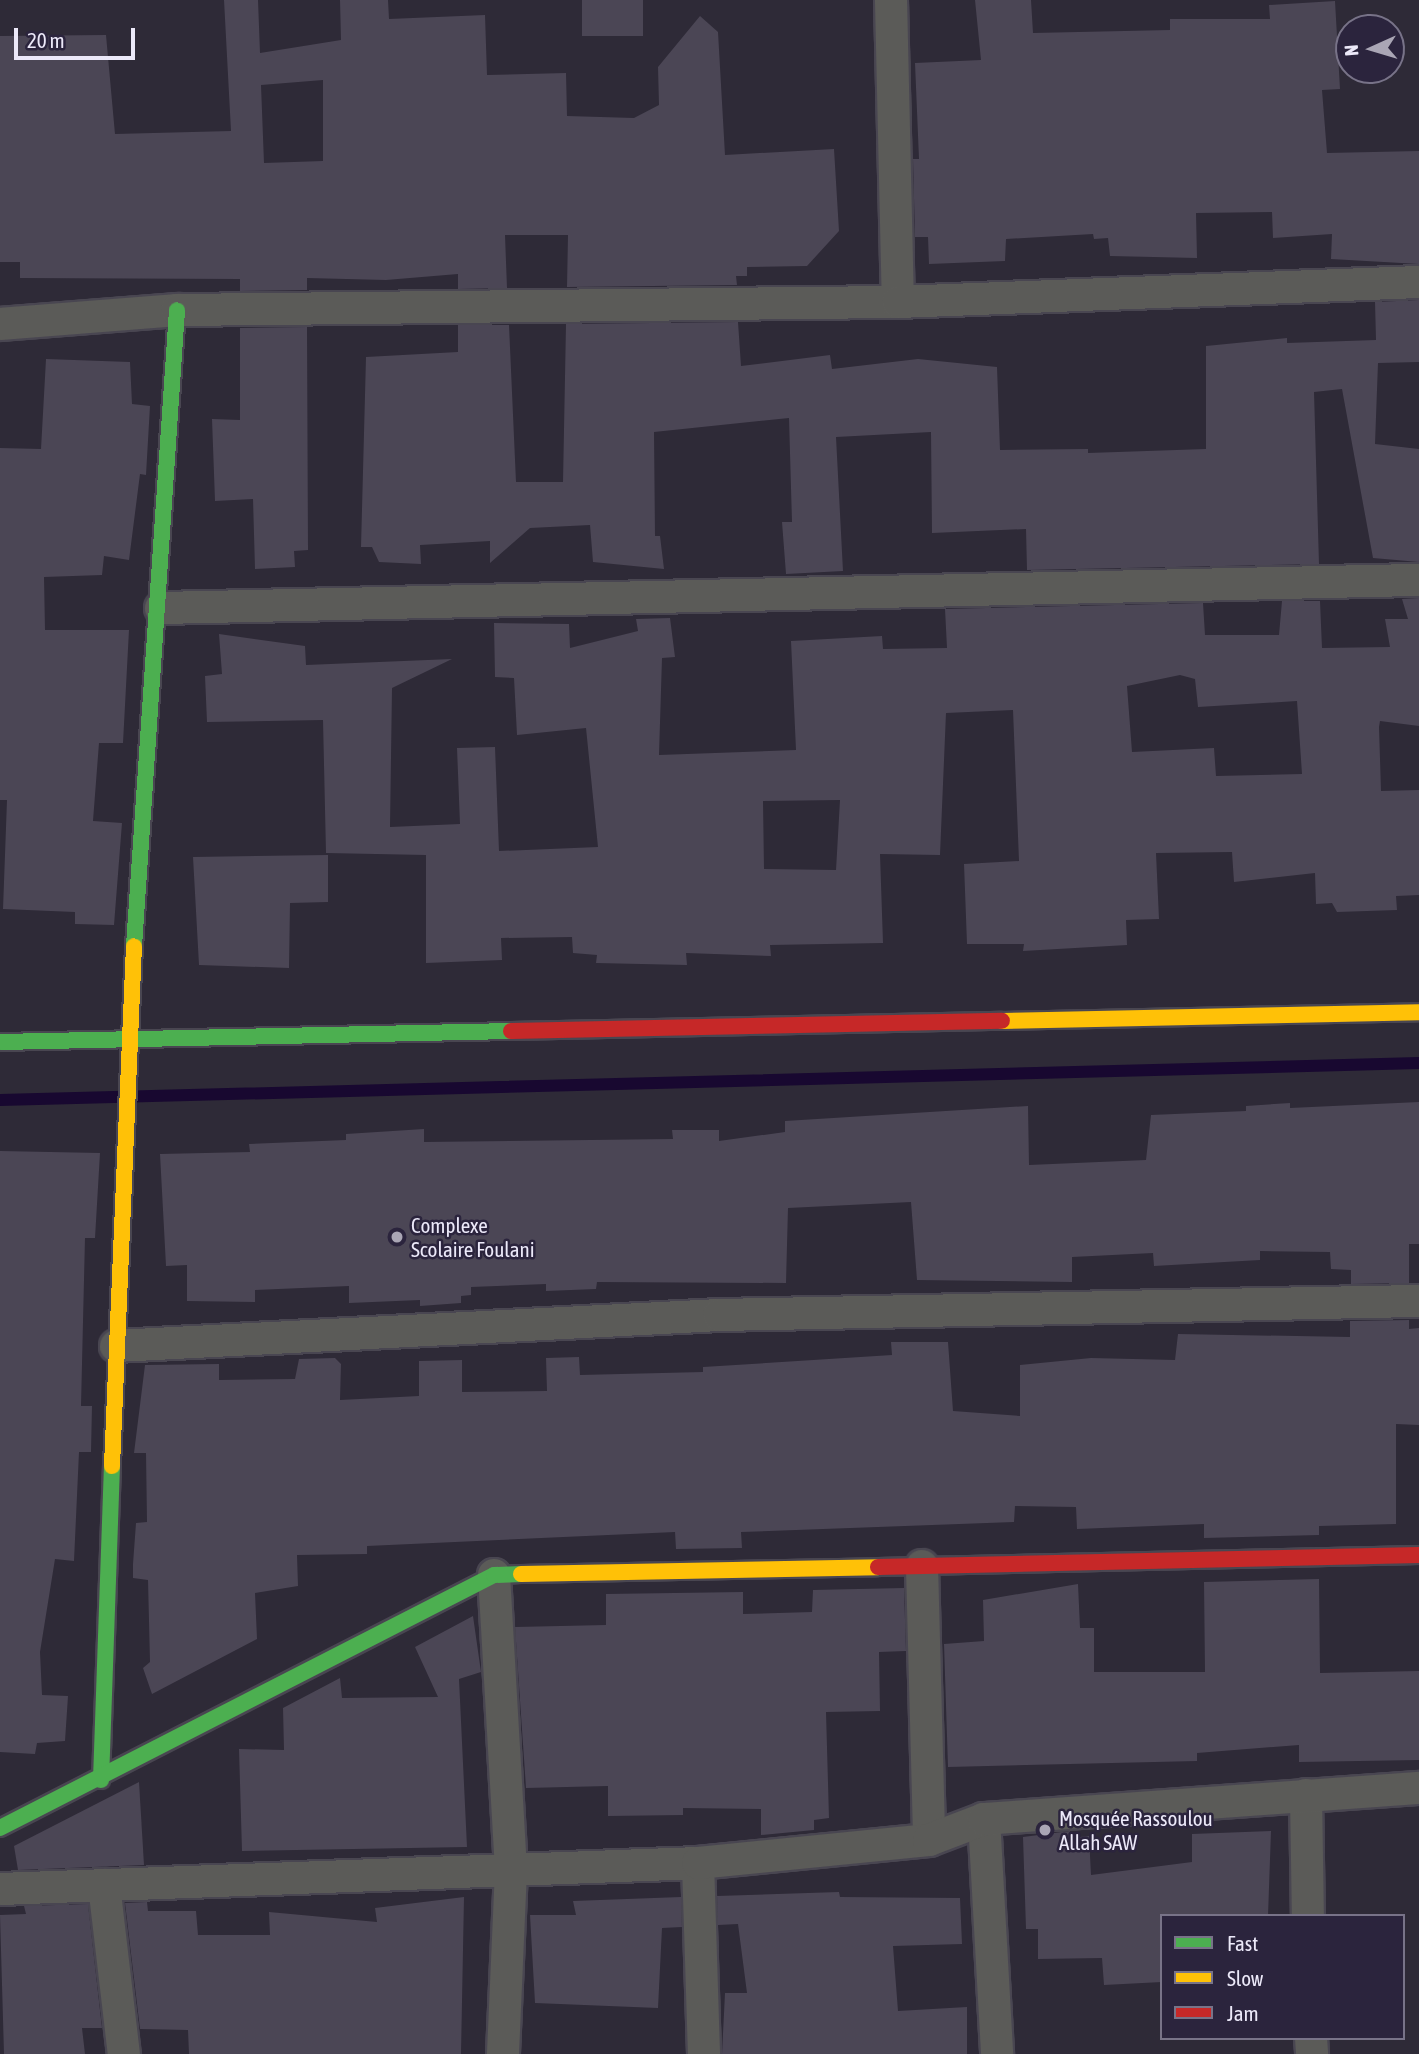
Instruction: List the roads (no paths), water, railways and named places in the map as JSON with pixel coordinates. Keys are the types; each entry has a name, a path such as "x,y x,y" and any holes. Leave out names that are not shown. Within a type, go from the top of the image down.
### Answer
{"street":[{"path":"891,0 898,302"},
{"path":"0,324 177,310 898,302 1419,282"},
{"path":"101,1780 127,1039 161,608 177,310"},
{"path":"161,608 1419,580"},
{"path":"0,1042 1419,1012"},
{"path":"116,1346 719,1315 1419,1301"},
{"path":"0,1828 101,1780 494,1575 1419,1555"},
{"path":"922,1566 929,1840"},
{"path":"494,1575 511,1870 503,2054"},
{"path":"0,1889 698,1863 929,1840 984,1819 1419,1788"},
{"path":"1306,1795 1308,1914"},
{"path":"984,1819 997,2054"},
{"path":"698,1863 704,2054"},
{"path":"104,1885 124,2054"}],"waterway":[{"path":"0,1100 1419,1063"}],"place":[{"name":"Complexe Scolaire Foulani","path":"397,1237"},
{"name":"Mosquée Rassoulou Allah SAW","path":"1045,1830"}]}
